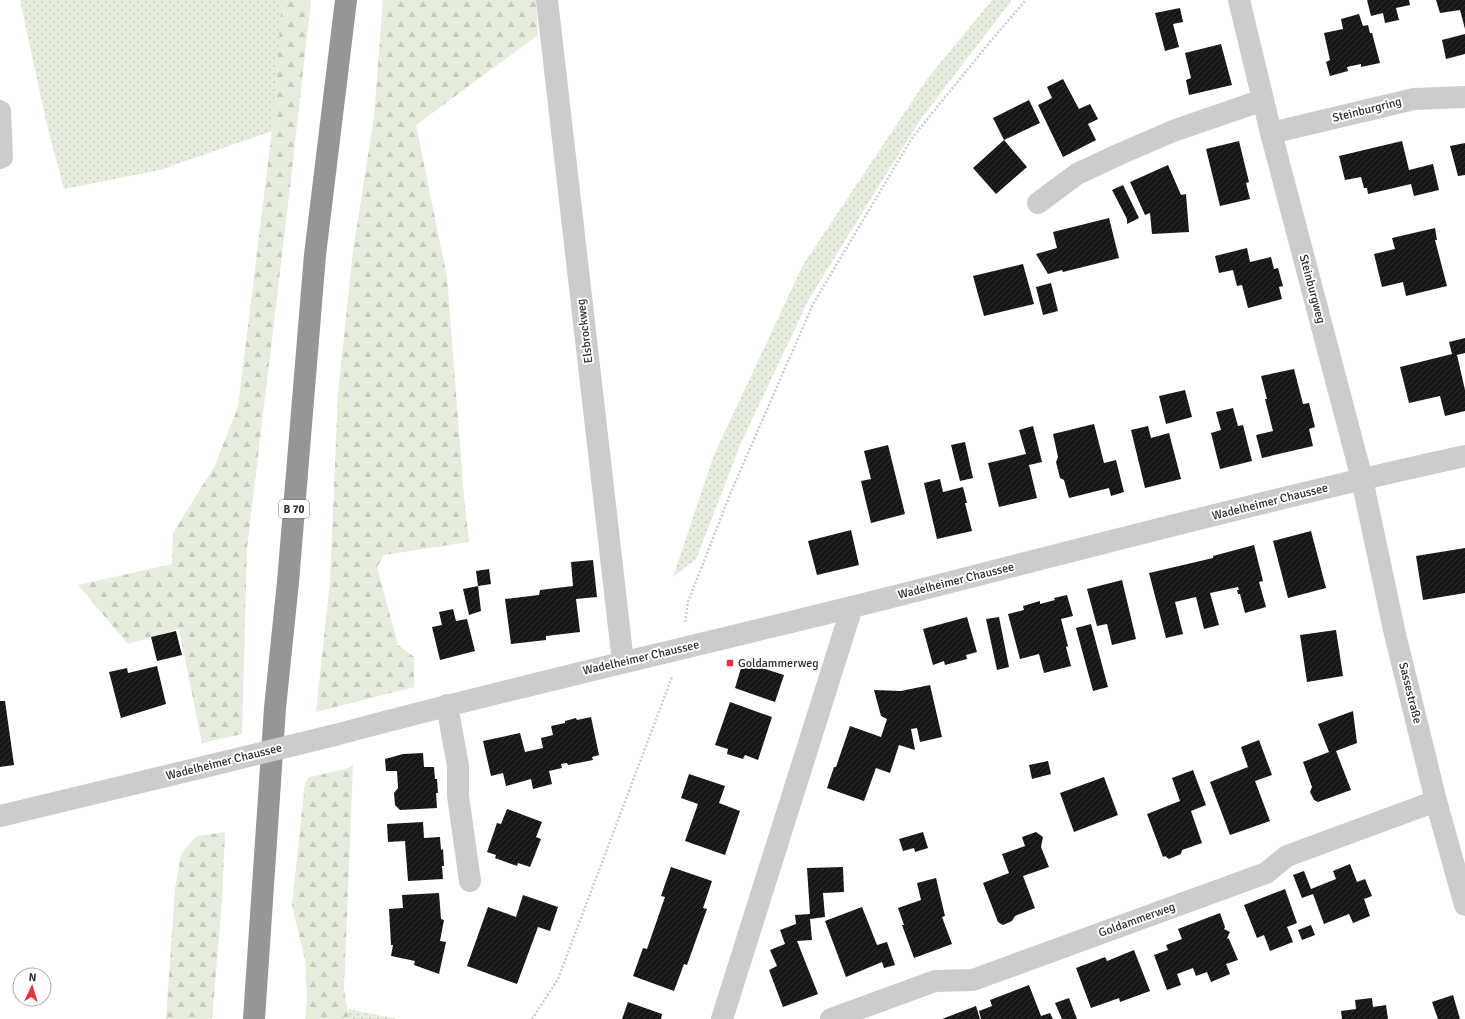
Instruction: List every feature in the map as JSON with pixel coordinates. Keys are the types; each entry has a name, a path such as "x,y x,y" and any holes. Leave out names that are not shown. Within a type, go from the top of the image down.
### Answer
{"highway":[{"name":"B 70","path":"254,1019 275,708 288,582 315,255 346,0"}],"street":[{"name":"Elsbrockweg","path":"547,0 623,662"},
{"name":"Steinburgweg","path":"1239,0 1262,100 1362,478"},
{"name":"Steinburgring","path":"1271,133 1414,99 1465,97"},
{"path":"1038,203 1077,174 1122,153 1174,131 1262,100"},
{"path":"0,111 2,157 0,158"},
{"name":"Wadelheimer Chaussee","path":"0,816 335,735 447,705 852,607 1362,478 1465,456"},
{"name":"Sassestraße","path":"1362,478 1394,630 1436,801 1465,905"},
{"path":"722,1019 852,607"},
{"path":"447,705 458,766 458,796 470,881"},
{"name":"Goldammerweg","path":"831,1019 935,981 972,980 1266,873 1287,856 1436,801"}],"path":[{"path":"532,1019 558,979 666,696 681,649 688,602 731,492 813,304 912,138 994,36 1026,0"}],"green space":[{"path":"20,0 290,0 272,131 160,170 64,189 46,121"},
{"path":"282,0 311,0 247,548 242,734 202,743 179,629 128,644 78,585 172,564 173,533 214,467 238,407 272,131"},
{"path":"383,0 536,0 538,35 416,125 447,277 464,497 469,542 384,555 377,567 398,645 414,657 414,687 316,712 330,582 338,393 353,251 374,117"},
{"path":"992,0 1012,0 923,116 809,299 741,443 696,559 673,577 714,455 803,265 927,79"},
{"path":"353,765 344,989 349,1019 305,1019 307,998 305,960 292,905 305,783 309,777 346,769"},
{"path":"225,832 222,901 212,1019 166,1019 175,889 181,854 197,836"},
{"path":"348,1009 397,1019 349,1019"}],"building":[{"path":"1367,0 1409,0 1410,5 1396,8 1399,20 1385,23 1383,13 1371,16"},
{"path":"1436,0 1465,0 1465,29 1460,10 1440,13"},
{"path":"1180,8 1183,22 1173,24 1179,47 1165,51 1155,13"},
{"path":"1359,14 1363,26 1368,25 1370,33 1372,33 1380,63 1361,67 1361,64 1347,67 1348,71 1330,76 1326,62 1330,60 1324,33 1343,29 1341,19"},
{"path":"1465,34 1465,54 1446,59 1442,40"},
{"path":"1221,44 1232,85 1189,95 1186,80 1191,78 1185,53"},
{"path":"1063,79 1079,109 1090,104 1098,119 1088,124 1096,140 1063,157 1038,105 1052,98 1047,87"},
{"path":"1029,100 1040,123 1004,140 993,118"},
{"path":"1004,140 1027,167 996,194 973,168"},
{"path":"1239,141 1249,182 1246,183 1250,199 1220,206 1206,149"},
{"path":"1402,141 1409,170 1433,164 1439,190 1414,196 1411,184 1368,194 1367,188 1364,188 1361,177 1345,180 1339,156"},
{"path":"1465,143 1465,175 1458,176 1450,146"},
{"path":"1168,165 1181,195 1186,194 1189,232 1152,234 1150,213 1145,215 1130,182"},
{"path":"1123,185 1139,218 1127,224 1127,219 1112,190"},
{"path":"1109,218 1119,258 1063,272 1062,270 1048,274 1036,254 1057,248 1053,232"},
{"path":"1435,228 1437,240 1435,240 1447,286 1406,296 1403,282 1382,287 1374,254 1395,249 1392,238"},
{"path":"1247,248 1250,262 1271,257 1274,269 1278,268 1283,286 1279,287 1282,299 1248,308 1242,285 1237,286 1233,270 1219,273 1215,256"},
{"path":"1023,264 1034,304 984,316 973,276"},
{"path":"1051,283 1058,311 1043,315 1036,287"},
{"path":"1465,338 1465,353 1457,355 1465,390 1465,411 1445,416 1440,396 1409,403 1400,367 1452,354 1449,342"},
{"path":"1294,369 1303,404 1309,403 1315,427 1309,429 1313,446 1262,458 1256,435 1273,431 1261,376"},
{"path":"1185,390 1192,417 1166,424 1159,396"},
{"path":"1233,408 1238,426 1243,425 1252,461 1220,469 1211,433 1221,430 1216,412"},
{"path":"1094,424 1104,463 1116,460 1124,492 1111,496 1109,488 1069,498 1064,480 1060,478 1056,462 1058,457 1053,434"},
{"path":"1033,426 1042,462 1029,465 1037,498 999,507 988,463 1026,454 1019,430"},
{"path":"1148,426 1151,438 1169,433 1181,479 1145,488 1131,430"},
{"path":"965,442 973,478 960,481 951,445"},
{"path":"888,445 905,514 871,523 861,481 871,479 864,451"},
{"path":"940,479 943,492 963,487 967,503 965,503 972,531 937,539 924,483"},
{"path":"851,530 859,565 817,575 808,541"},
{"path":"1311,531 1326,588 1288,598 1273,541"},
{"path":"1254,545 1263,581 1259,582 1266,607 1245,613 1240,594 1238,594 1238,587 1210,593 1219,625 1204,629 1196,597 1175,602 1183,634 1166,638 1149,573 1213,558 1213,556"},
{"path":"1465,548 1465,593 1423,600 1416,556"},
{"path":"593,560 597,597 576,599 580,632 546,636 546,640 511,644 505,599 539,595 540,590 573,586 571,562"},
{"path":"489,569 491,584 478,586 476,571"},
{"path":"1122,580 1136,639 1112,645 1107,624 1097,626 1087,589"},
{"path":"478,586 481,611 469,615 463,589"},
{"path":"1067,595 1073,616 1061,619 1068,646 1066,647 1071,666 1044,673 1039,654 1020,659 1008,614 1024,610 1023,606 1040,601 1040,604 1055,600 1054,598"},
{"path":"453,609 456,621 467,619 475,651 440,660 432,627 442,625 439,612"},
{"path":"967,617 977,652 966,655 967,659 945,665 944,661 933,665 923,629"},
{"path":"999,617 1009,667 997,670 986,619"},
{"path":"1091,624 1108,687 1093,691 1076,628"},
{"path":"1336,630 1343,676 1307,682 1300,635"},
{"path":"176,631 182,655 157,661 151,637"},
{"path":"157,666 166,704 121,718 109,672 127,668 128,673"},
{"path":"756,666 784,675 775,702 735,688 741,668"},
{"path":"930,685 942,737 920,742 917,728 911,729 915,750 899,745 890,773 876,768 864,801 827,788 850,726 881,737 887,719 881,716 874,690 901,691"},
{"path":"0,701 5,701 14,765 0,767"},
{"path":"730,702 772,717 758,760 745,755 743,759 727,754 728,749 715,745"},
{"path":"1353,711 1357,743 1336,751 1351,790 1318,802 1314,800 1310,792 1312,787 1303,762 1329,752 1318,724"},
{"path":"591,717 599,755 592,757 593,760 568,765 567,763 561,764 562,768 549,771 552,784 533,789 531,779 506,786 503,773 491,776 483,741 520,733 525,752 543,748 541,738 553,735 551,726 565,723 565,721 576,718 577,720"},
{"path":"1259,740 1272,775 1255,781 1270,821 1230,835 1210,782 1248,767 1241,747"},
{"path":"423,753 424,767 434,767 435,779 437,779 437,808 400,810 395,805 394,793 398,788 397,771 386,771 385,759 403,754"},
{"path":"1048,761 1051,774 1032,779 1029,765"},
{"path":"1193,770 1206,805 1191,811 1202,843 1182,850 1181,854 1169,859 1165,856 1163,857 1147,814 1180,801 1172,778"},
{"path":"689,774 725,786 719,803 740,811 725,855 685,841 698,804 681,798"},
{"path":"1104,777 1118,815 1074,832 1060,793"},
{"path":"507,809 542,822 536,837 541,839 530,867 518,863 517,866 495,858 496,855 487,852 497,823 501,824"},
{"path":"423,822 424,838 440,837 441,850 443,849 443,879 408,881 405,841 388,842 387,824"},
{"path":"923,832 928,848 915,852 914,848 903,851 899,839"},
{"path":"1036,832 1043,837 1041,847 1049,867 1023,876 1035,908 1015,916 1012,921 1003,925 998,922 983,883 1009,873 1002,854 1025,846 1022,837"},
{"path":"1350,864 1357,882 1365,879 1372,896 1364,899 1370,916 1353,923 1349,914 1324,924 1313,894 1302,898 1293,875 1304,871 1311,889 1336,879 1333,871"},
{"path":"671,867 712,881 703,908 707,909 687,965 684,964 674,991 633,976 643,948 647,949 665,897 661,896"},
{"path":"843,867 844,892 823,893 825,917 810,919 812,940 797,941 818,994 783,1007 769,970 777,966 770,950 785,944 780,930 796,924 795,915 810,914 807,868"},
{"path":"936,878 945,916 942,917 952,944 914,958 902,925 904,925 898,908 921,900 917,883"},
{"path":"1285,889 1297,923 1287,927 1293,942 1270,951 1264,935 1257,938 1244,905"},
{"path":"439,893 441,919 444,920 440,941 446,942 439,974 414,965 415,961 391,956 393,945 391,945 389,909 403,908 402,895"},
{"path":"523,895 558,907 550,931 538,927 517,984 467,966 488,907 516,917"},
{"path":"862,907 877,945 887,942 895,965 884,968 882,962 846,977 825,921"},
{"path":"1220,913 1225,927 1224,929 1230,932 1227,938 1229,939 1238,960 1226,964 1230,974 1211,982 1207,972 1196,976 1193,968 1177,974 1181,985 1167,990 1154,955 1168,950 1166,945 1182,939 1178,929"},
{"path":"1311,925 1315,935 1302,940 1298,930"},
{"path":"1134,950 1150,991 1120,1002 1119,998 1091,1008 1076,968 1105,957 1107,961"},
{"path":"1029,985 1041,1016 1050,1013 1053,1019 981,1019 979,1011 992,1006 990,1000"},
{"path":"1453,995 1460,1019 1438,1019 1432,1002"},
{"path":"1069,998 1077,1019 1062,1019 1055,1003"},
{"path":"1372,998 1373,1007 1386,1005 1388,1019 1342,1019 1341,1011 1356,1009 1355,1000"},
{"path":"628,1002 662,1014 661,1019 622,1019"},
{"path":"976,1006 980,1019 942,1019"}],"place":[{"name":"Goldammerweg","path":"730,663"}]}
